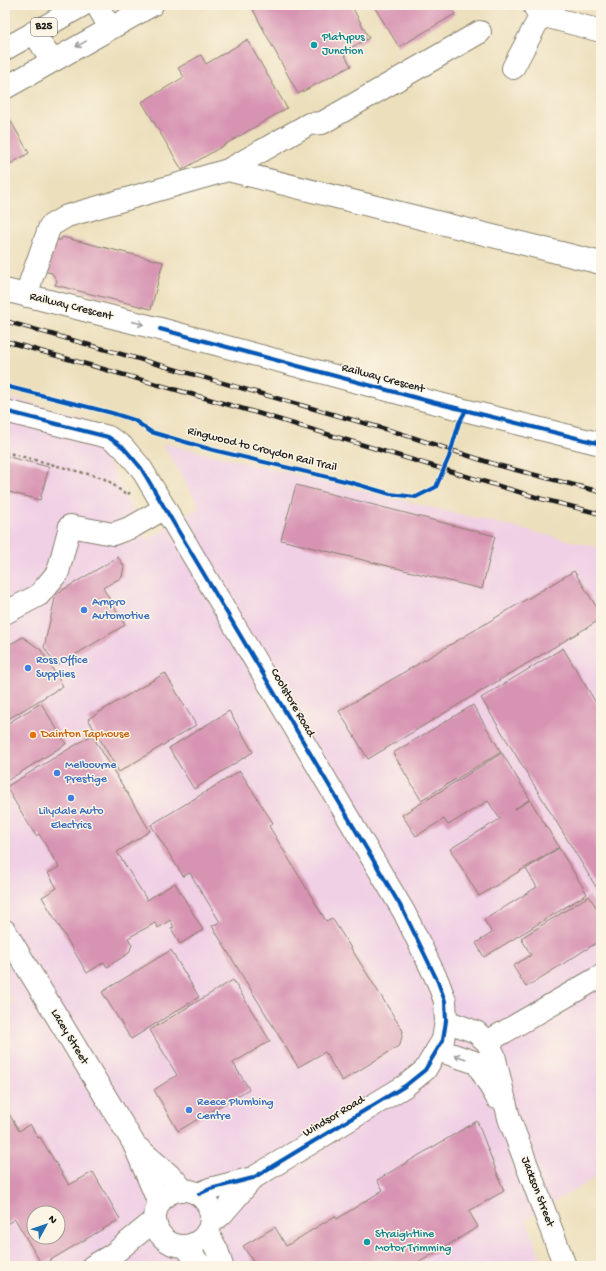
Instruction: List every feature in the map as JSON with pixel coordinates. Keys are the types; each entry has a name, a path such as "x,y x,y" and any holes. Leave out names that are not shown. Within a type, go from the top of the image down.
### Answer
{"street":[{"name":"B25","path":"5,49 83,5"},
{"path":"97,5 110,28"},
{"path":"5,88 51,60 152,5"},
{"path":"513,68 543,8 601,31"},
{"path":"34,32 51,60"},
{"path":"27,296 50,226 67,216 228,170 309,124 322,123 480,32"},
{"path":"228,170 601,263"},
{"name":"Railway Crescent","path":"5,290 160,329 432,402 601,444"},
{"name":"Coolstore Road","path":"5,411 108,437 123,447 141,468 404,912 438,982 445,1001 446,1021"},
{"path":"5,613 39,595 58,572 70,526 113,534 132,527 165,508"},
{"name":"Lacey Street","path":"5,931 132,1142 157,1212"},
{"path":"487,1042 601,976"},
{"path":"446,1021 476,1032 487,1042 494,1055 508,1118"},
{"name":"Windsor Road","path":"191,1192 210,1189 253,1178 405,1086 425,1070 438,1050 443,1040 446,1021"},
{"path":"438,1050 477,1063 508,1118"},
{"name":"Jackson Street","path":"508,1118 565,1266"},
{"name":"Lacey Street","path":"132,1142 191,1192"},
{"name":"Windsor Road","path":"209,1227 253,1178"},
{"path":"94,1266 112,1255 157,1212 169,1193 191,1192 209,1207 211,1215 209,1227 222,1266"},
{"path":"157,1212 160,1234 178,1244 200,1266"},
{"path":"112,1255 155,1245 198,1241 209,1227"}],"path":[{"path":"5,452 103,478 126,495"}],"shaded area":[{"path":"5,396 86,418 147,540 200,507 162,443 601,548 601,1174 526,1219 544,1266 5,1266 5,1007 14,1002 5,988"}],"building":[{"name":"Platypus Junction","path":"257,5 351,5 369,38 343,52 351,66 298,94 252,8"},
{"path":"373,5 450,5 455,14 399,47"},
{"path":"247,40 287,108 182,170 142,102 184,77 178,68 201,55 206,64"},
{"path":"5,111 29,153 5,167"},
{"path":"62,237 163,262 151,309 55,285 57,281 52,273 43,271 49,251 53,252 57,240 61,240"},
{"path":"5,456 49,467 40,500 5,491"},
{"path":"296,485 495,536 482,589 281,540"},
{"name":"Arnpro Automotive","path":"118,557 124,566 122,577 103,588 125,625 56,666 44,647 56,594"},
{"path":"574,571 601,614 601,619 368,759 339,711"},
{"name":"Ross Office Supplies","path":"23,637 41,650 63,686 5,721 5,647"},
{"path":"563,648 601,711 601,895 481,698"},
{"path":"165,673 196,725 119,772 88,719"},
{"name":"Dainton Taphouse","path":"41,703 66,744 5,782 5,725"},
{"path":"473,705 501,752 421,800 393,753"},
{"path":"229,711 253,752 194,789 169,748"},
{"path":"92,735 150,831 117,852 147,900 175,883 203,930 180,944 171,928 174,927 170,920 158,928 155,923 128,938 132,945 129,953 107,967 104,962 87,973 42,897 57,888 48,873 59,867 39,834 36,836 6,787"},
{"path":"502,753 530,799 515,809 530,800 559,847 479,896 450,849 500,819 488,801 448,825 444,819 416,836 402,815"},
{"path":"240,771 273,823 269,826 326,921 332,918 403,1031 400,1045 342,1081 325,1052 298,1067 212,926 220,922 190,873 183,876 151,825"},
{"path":"559,848 587,894 484,957 476,943 492,933 484,920 537,887 526,869"},
{"path":"589,896 601,915 601,940 526,987 513,966 531,955 521,938"},
{"path":"171,950 199,997 131,1039 102,992"},
{"path":"233,980 270,1041 233,1063 249,1089 178,1131 154,1090 177,1075 150,1030"},
{"path":"5,1107 19,1131 30,1124 38,1138 40,1137 69,1185 93,1172 120,1219 42,1265 30,1245 66,1245 66,1205 26,1205 26,1238 15,1219 5,1225"},
{"path":"477,1121 504,1191 469,1211 478,1227 413,1266 256,1266 243,1246 275,1227 286,1246 335,1216 337,1219 383,1190 377,1180"}],"railway":[{"path":"5,321 399,433 497,465 601,492"},
{"path":"5,341 254,412 542,499 601,514"}],"cycle path":[{"path":"160,329 432,402 601,444"},
{"name":"Ringwood to Croydon Rail Trail","path":"5,386 112,413 134,420 151,432 213,450 349,482 390,494 416,497 436,487 449,457 459,423 466,410"},
{"path":"5,411 108,437 123,447 141,468 404,912 438,982 445,1001 446,1021 443,1040 425,1070 405,1086 253,1178 210,1189 199,1194"}],"place":[{"name":"Platypus Junction","path":"314,45"},
{"name":"Arnpro Automotive","path":"84,610"},
{"name":"Ross Office Supplies","path":"28,668"},
{"name":"Dainton Taphouse","path":"33,735"},
{"name":"Melbourne Prestige","path":"57,773"},
{"name":"Lilydale Auto Electrics","path":"71,798"},
{"name":"Reece Plumbing Centre","path":"189,1110"},
{"name":"Straightline Motor Trimming","path":"367,1242"}]}
